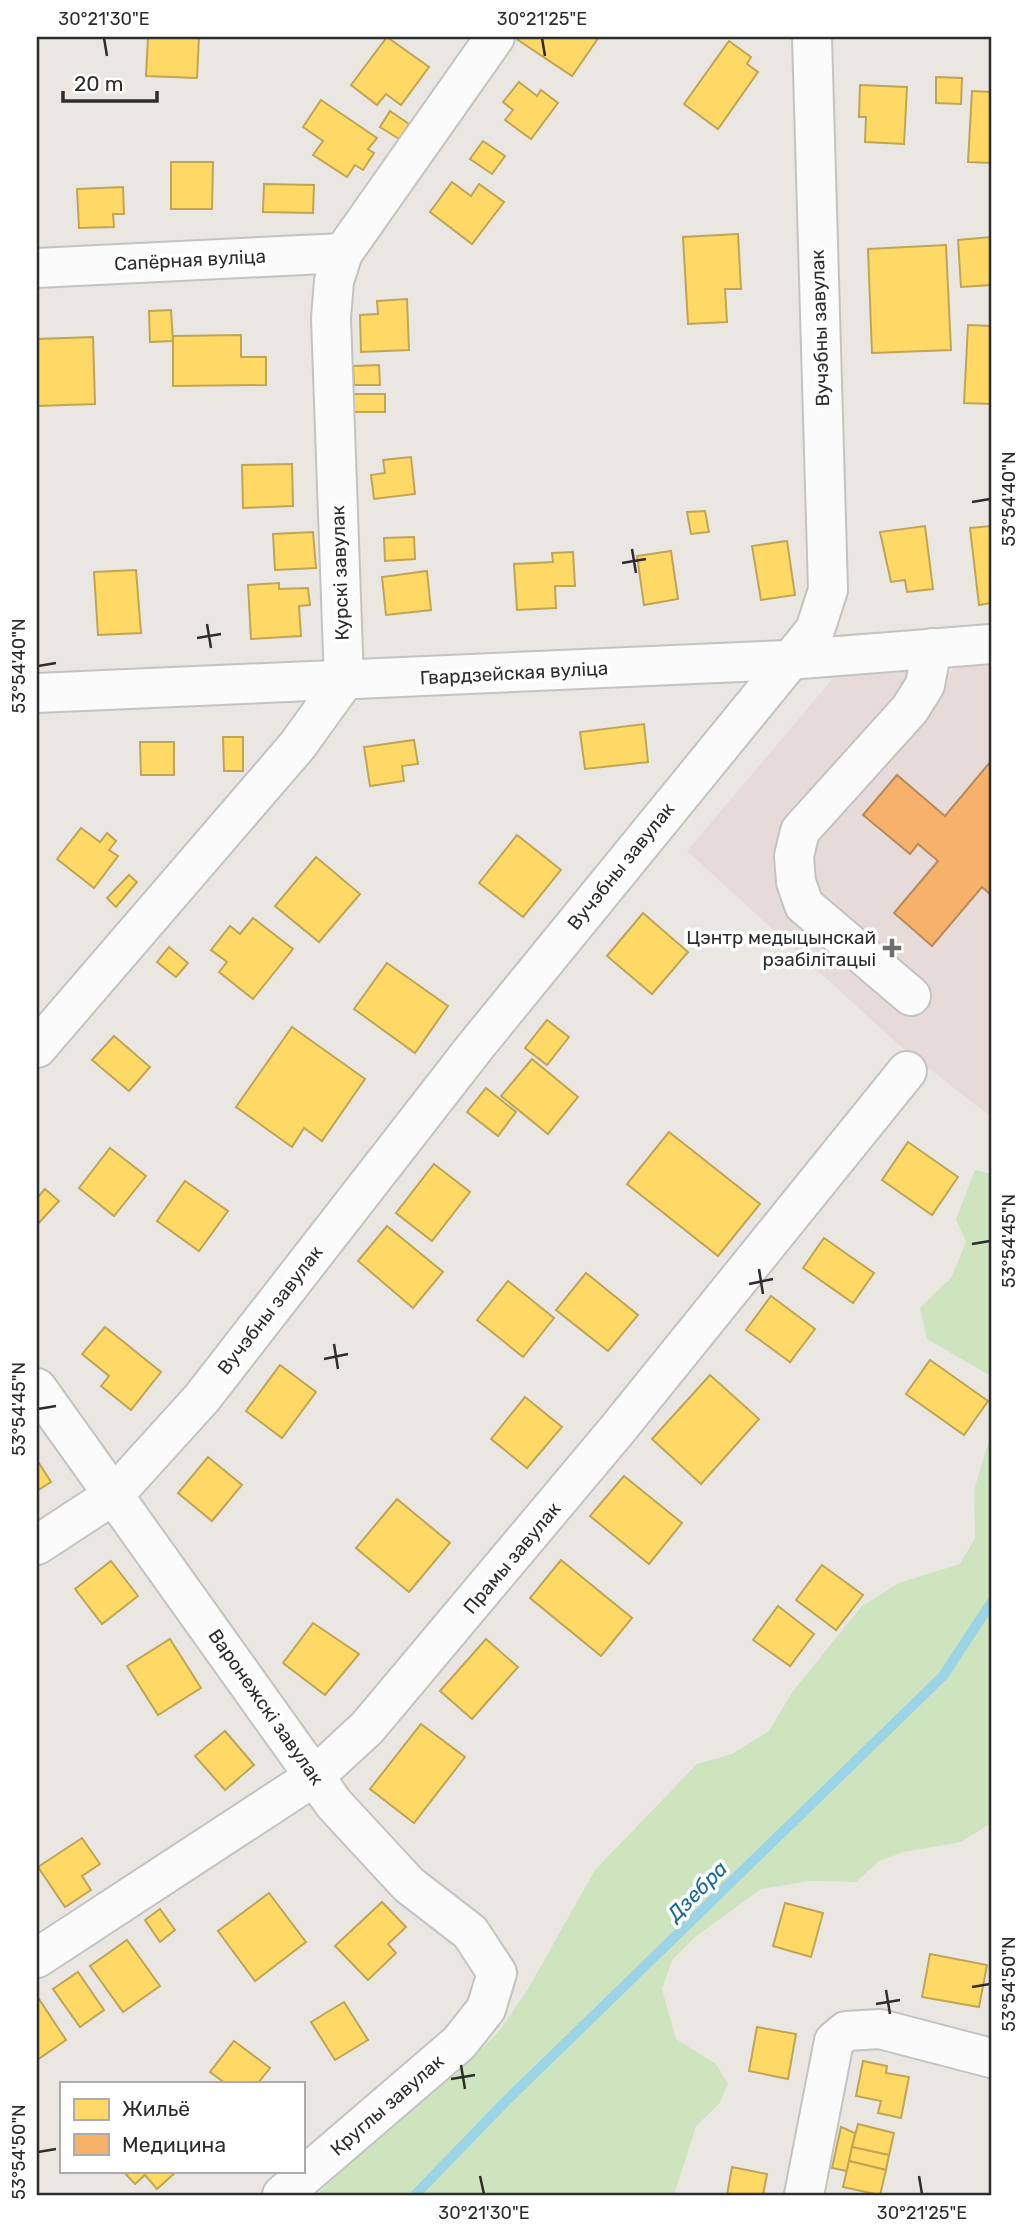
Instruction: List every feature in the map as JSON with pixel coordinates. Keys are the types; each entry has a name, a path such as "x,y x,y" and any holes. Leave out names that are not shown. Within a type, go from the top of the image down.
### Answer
{"street":[{"name":"Курскі завулак","path":"344,681 331,318 334,281 342,253 495,37"},
{"name":"Вучэбны завулак","path":"37,1545 115,1494 202,1398 483,1036 815,630 828,590 812,37"},
{"name":"Сапёрная вуліца","path":"37,268 342,253"},
{"name":"Гвардзейская вуліца","path":"37,693 788,660 991,644"},
{"path":"911,996 804,905 796,882 794,856 800,831 910,709 925,685 932,648"},
{"path":"37,1048 297,746 344,681"},
{"name":"Прамы завулак","path":"37,1958 315,1776 367,1728 466,1613 907,1071"},
{"name":"Варонежскі завулак","path":"37,1388 334,1804 409,1885 470,1932 498,1973 486,2009"},
{"name":"Круглы завулак","path":"282,2195 459,2043 486,2009"},
{"path":"804,2195 834,2041 846,2031 880,2029 991,2058"}],"shaded area":[{"name":"Цэнтр медыцынскай рэабілітацыі","path":"991,661 991,1117 899,1045 687,851 845,664 909,665 931,697 958,663"}],"green space":[{"path":"975,1170 991,1174 991,1376 927,1339 920,1308 951,1278 966,1242 956,1219"},
{"path":"991,1434 991,1823 961,1842 904,1852 879,1861 856,1882 810,1881 761,1889 695,1937 672,1960 662,1989 676,2039 716,2064 728,2084 719,2104 696,2126 674,2195 317,2195 357,2155 464,2067 500,2030 528,1989 595,1870 697,1764 732,1754 769,1731 793,1691 862,1606 899,1583 960,1564 975,1538 974,1490"}],"building: Жильё":[{"path":"148,37 199,37 197,78 146,76"},
{"path":"387,37 429,67 401,105 386,94 377,105 351,85"},
{"path":"520,37 599,37 572,76 518,40"},
{"path":"729,41 751,57 747,64 758,72 718,129 684,104"},
{"path":"936,77 962,78 961,104 936,103"},
{"path":"519,82 537,96 541,90 558,103 531,139 505,120 513,110 503,102"},
{"path":"860,85 907,87 904,144 865,142 866,117 859,117"},
{"path":"972,91 991,92 991,163 968,162"},
{"path":"321,100 377,138 368,149 374,153 363,170 355,165 347,177 313,155 323,141 303,127"},
{"path":"390,111 409,124 399,139 380,127"},
{"path":"483,141 505,156 492,174 470,159"},
{"path":"171,162 213,162 212,209 171,209"},
{"path":"452,182 471,196 479,184 504,202 472,244 430,212"},
{"path":"264,184 314,185 313,213 263,212"},
{"path":"123,187 124,214 113,214 114,227 79,228 77,189"},
{"path":"738,234 741,289 725,289 727,322 688,324 683,237"},
{"path":"991,237 991,285 961,287 958,240"},
{"path":"946,245 951,350 872,353 868,249"},
{"path":"407,299 409,350 361,352 360,315 378,314 377,301"},
{"path":"171,310 173,341 150,342 149,311"},
{"path":"968,325 991,326 991,404 964,403"},
{"path":"241,335 241,357 266,357 266,385 173,386 173,336"},
{"path":"93,337 95,404 37,406 37,339"},
{"path":"379,365 380,385 354,385 353,366"},
{"path":"353,394 385,394 385,412 354,412"},
{"path":"411,457 415,494 374,499 371,475 385,473 383,460"},
{"path":"292,464 293,506 243,508 242,465"},
{"path":"705,511 709,532 691,534 687,512"},
{"path":"925,526 933,589 907,592 905,580 891,582 880,532"},
{"path":"991,526 991,603 979,605 970,528"},
{"path":"313,532 316,568 275,570 273,534"},
{"path":"414,537 415,559 385,561 384,538"},
{"path":"787,541 795,595 761,600 752,546"},
{"path":"671,551 678,599 644,605 637,556"},
{"path":"573,552 575,586 555,586 556,608 517,610 514,564 553,562 552,553"},
{"path":"136,570 141,633 98,635 94,572"},
{"path":"427,571 431,610 386,615 382,577"},
{"path":"279,583 279,589 308,588 310,605 299,606 301,636 251,639 248,585"},
{"path":"644,724 648,762 585,769 580,732"},
{"path":"223,737 243,737 243,771 224,771"},
{"path":"414,740 418,764 402,766 404,781 370,786 364,747"},
{"path":"140,742 174,742 174,775 141,775"},
{"path":"81,828 100,842 107,833 116,841 109,850 118,856 94,888 57,859"},
{"path":"517,835 561,870 523,917 479,883"},
{"path":"316,857 360,894 319,942 275,906"},
{"path":"129,875 137,882 116,907 107,898"},
{"path":"643,913 688,952 652,994 607,956"},
{"path":"253,918 293,949 253,999 219,972 227,962 211,950 230,926 240,934"},
{"path":"169,947 188,963 176,977 157,962"},
{"path":"387,963 448,1006 415,1053 354,1009"},
{"path":"547,1020 569,1037 547,1065 525,1048"},
{"path":"292,1027 365,1079 322,1141 304,1128 292,1147 236,1107"},
{"path":"114,1036 150,1067 129,1091 92,1060"},
{"path":"532,1059 578,1097 548,1134 501,1096"},
{"path":"486,1088 516,1112 498,1136 467,1112"},
{"path":"669,1132 760,1204 718,1256 627,1184"},
{"path":"908,1142 958,1177 932,1215 882,1180"},
{"path":"110,1148 146,1176 114,1216 79,1188"},
{"path":"434,1164 470,1192 432,1241 396,1213"},
{"path":"185,1181 228,1211 199,1251 157,1221"},
{"path":"45,1189 59,1201 37,1225 37,1198"},
{"path":"387,1226 443,1272 413,1308 358,1261"},
{"path":"824,1238 874,1273 853,1303 803,1268"},
{"path":"586,1273 638,1315 608,1351 556,1310"},
{"path":"508,1281 554,1318 523,1357 477,1320"},
{"path":"771,1296 815,1329 790,1362 746,1330"},
{"path":"105,1327 161,1372 131,1410 101,1386 109,1376 82,1354"},
{"path":"930,1360 988,1401 964,1435 906,1394"},
{"path":"280,1365 316,1392 282,1438 246,1411"},
{"path":"710,1375 759,1419 701,1484 652,1439"},
{"path":"525,1397 562,1427 527,1468 491,1439"},
{"path":"208,1457 242,1485 212,1521 178,1493"},
{"path":"37,1460 51,1482 37,1491"},
{"path":"624,1476 682,1523 649,1564 590,1516"},
{"path":"397,1499 450,1543 409,1592 356,1548"},
{"path":"561,1560 632,1618 601,1656 530,1598"},
{"path":"111,1561 138,1596 102,1624 75,1589"},
{"path":"822,1565 863,1595 836,1630 796,1600"},
{"path":"778,1606 814,1634 790,1666 753,1640"},
{"path":"313,1623 359,1654 325,1695 283,1663"},
{"path":"170,1639 201,1688 158,1715 127,1666"},
{"path":"486,1639 518,1667 472,1719 440,1691"},
{"path":"421,1724 465,1757 414,1823 370,1789"},
{"path":"225,1731 254,1765 225,1790 195,1756"},
{"path":"82,1838 100,1864 82,1876 91,1890 65,1907 38,1867"},
{"path":"269,1893 306,1942 255,1981 218,1931"},
{"path":"382,1902 406,1927 388,1944 396,1953 368,1980 335,1946"},
{"path":"785,1903 823,1913 811,1957 773,1946"},
{"path":"160,1909 175,1930 160,1942 145,1920"},
{"path":"127,1940 160,1986 123,2012 90,1966"},
{"path":"930,1954 987,1965 979,2007 922,1997"},
{"path":"78,1972 104,2010 80,2027 53,1989"},
{"path":"37,1996 66,2040 37,2060"},
{"path":"344,2002 368,2040 335,2060 311,2022"},
{"path":"757,2027 796,2034 788,2079 749,2071"},
{"path":"234,2041 270,2068 259,2082 224,2082 210,2072"},
{"path":"863,2061 887,2066 886,2073 909,2077 901,2118 878,2113 881,2101 856,2096"},
{"path":"858,2124 894,2133 889,2155 852,2147"},
{"path":"841,2127 855,2133 847,2171 832,2168"},
{"path":"852,2147 889,2155 886,2170 849,2161"},
{"path":"849,2161 886,2170 880,2195 843,2187"},
{"path":"732,2167 767,2174 763,2195 727,2195"},
{"path":"124,2172 176,2172 157,2189 145,2175 135,2184"}],"building: Медицина":[{"path":"991,761 991,895 982,887 932,946 894,913 938,861 918,844 910,854 863,815 897,775 945,816"}],"waterway":[{"name":"Дзебра","path":"415,2195 506,2101 943,1676 991,1603"}],"place":[{"name":"Цэнтр медыцынскай рэабілітацыі","path":"892,948"}]}
